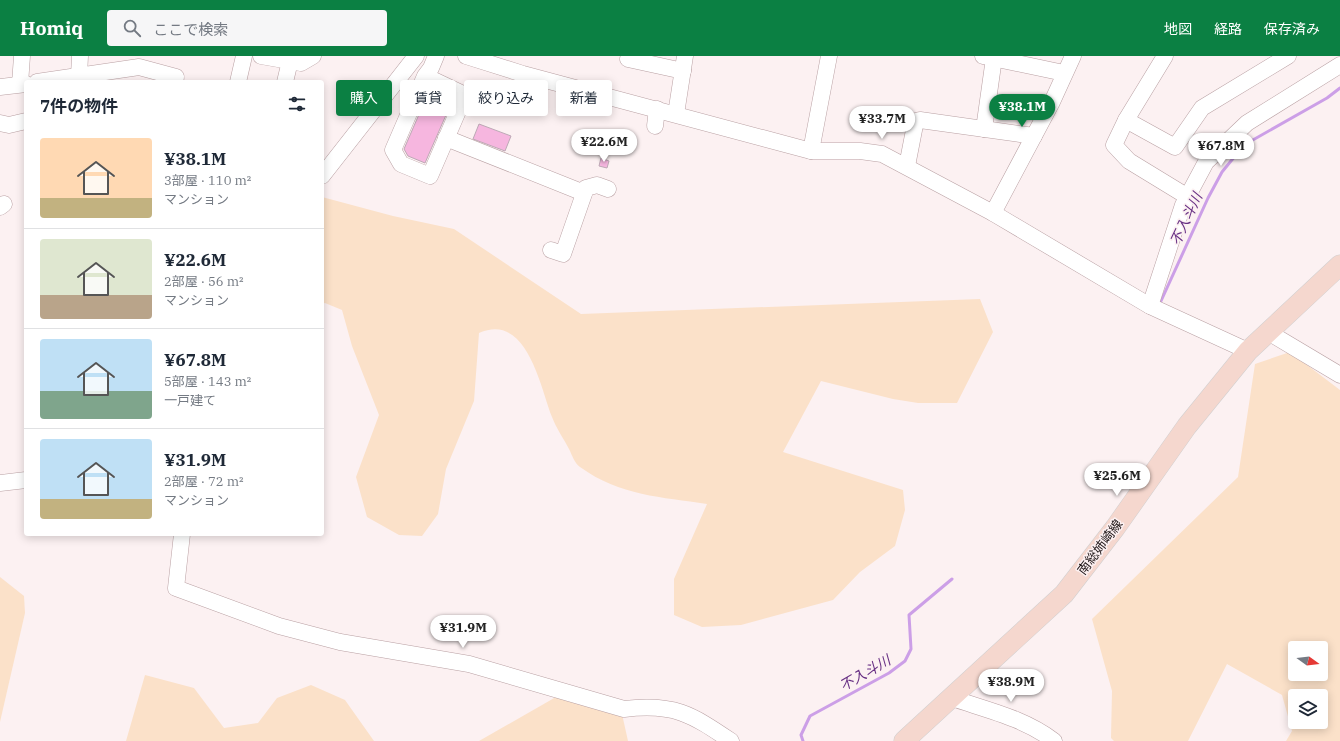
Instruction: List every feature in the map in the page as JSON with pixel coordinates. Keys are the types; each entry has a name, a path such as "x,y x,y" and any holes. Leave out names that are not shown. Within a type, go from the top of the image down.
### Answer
{"main road":[{"name":"南総姉崎線","path":"904,741 1064,594 1115,528 1187,426 1248,351 1340,265"}],"street":[{"path":"0,87 23,84 22,56"},
{"path":"79,76 80,56"},
{"path":"238,80 244,56"},
{"path":"261,56 302,59"},
{"path":"324,173 416,56"},
{"path":"425,76 465,95 430,176 401,164 393,150 425,76 431,68 436,56"},
{"path":"466,56 522,74 811,150 860,151 882,154 993,213 1150,306 1248,351"},
{"path":"629,56 628,59 684,63 676,114"},
{"path":"811,150 829,56"},
{"path":"993,213 1034,136 1073,56"},
{"path":"1165,56 1126,120 1114,145 1130,161 1188,197"},
{"path":"1126,120 1176,147 1202,108 1288,56"},
{"path":"984,129 988,57 1064,73"},
{"path":"286,80 302,59"},
{"path":"51,80 79,76 140,62 176,77 175,80"},
{"path":"1150,306 1188,197 1206,162 1247,123 1340,65"},
{"path":"655,126 657,109"},
{"path":"907,166 916,121 920,120 1034,136"},
{"path":"0,123 9,125 24,121"},
{"path":"446,138 597,186 562,254 551,250"},
{"path":"1268,332 1340,374"},
{"path":"0,483 24,480"},
{"path":"182,536 176,588 279,626 340,642 468,664 624,709 643,706 673,709 706,724 731,741"},
{"path":"952,698 1013,718 1039,730 1054,741"}],"shaded area":[{"path":"324,198 393,216 454,229 581,314 980,299 993,332 957,403 918,403 893,399 821,381 783,452 903,490 905,510 895,546 860,572 833,600 741,625 702,627 674,615 674,579 707,504 658,497 626,490 595,477 578,466 554,421 529,356 520,342 509,333 495,329 479,333 474,401 446,469 438,514 422,536 399,535 367,517 356,477 379,415 352,346 342,310 325,303"},
{"path":"1290,352 1340,390 1340,741 1286,741 1292,731 1291,729 1328,729 1328,689 1288,689 1288,717 1282,695 1227,664 1188,741 1114,741 1111,738 1112,691 1092,619 1238,477 1255,364"},
{"path":"0,577 24,596 25,613 0,722"},
{"path":"145,675 194,688 224,728 258,723 277,698 311,685 345,700 374,741 126,741"},
{"path":"556,697 622,714 628,741 479,741"}],"building":[{"path":"418,116 446,116 425,163 408,156 404,149"},
{"path":"479,124 511,136 505,151 473,139"},
{"path":"601,158 609,161 607,168 599,166"}],"waterway":[{"name":"不入斗川","path":"1161,301 1208,198 1222,172 1244,145 1327,98 1340,88"},
{"name":"不入斗川","path":"803,741 801,735 810,716 889,673 905,661 911,649 909,615 952,579"}]}
